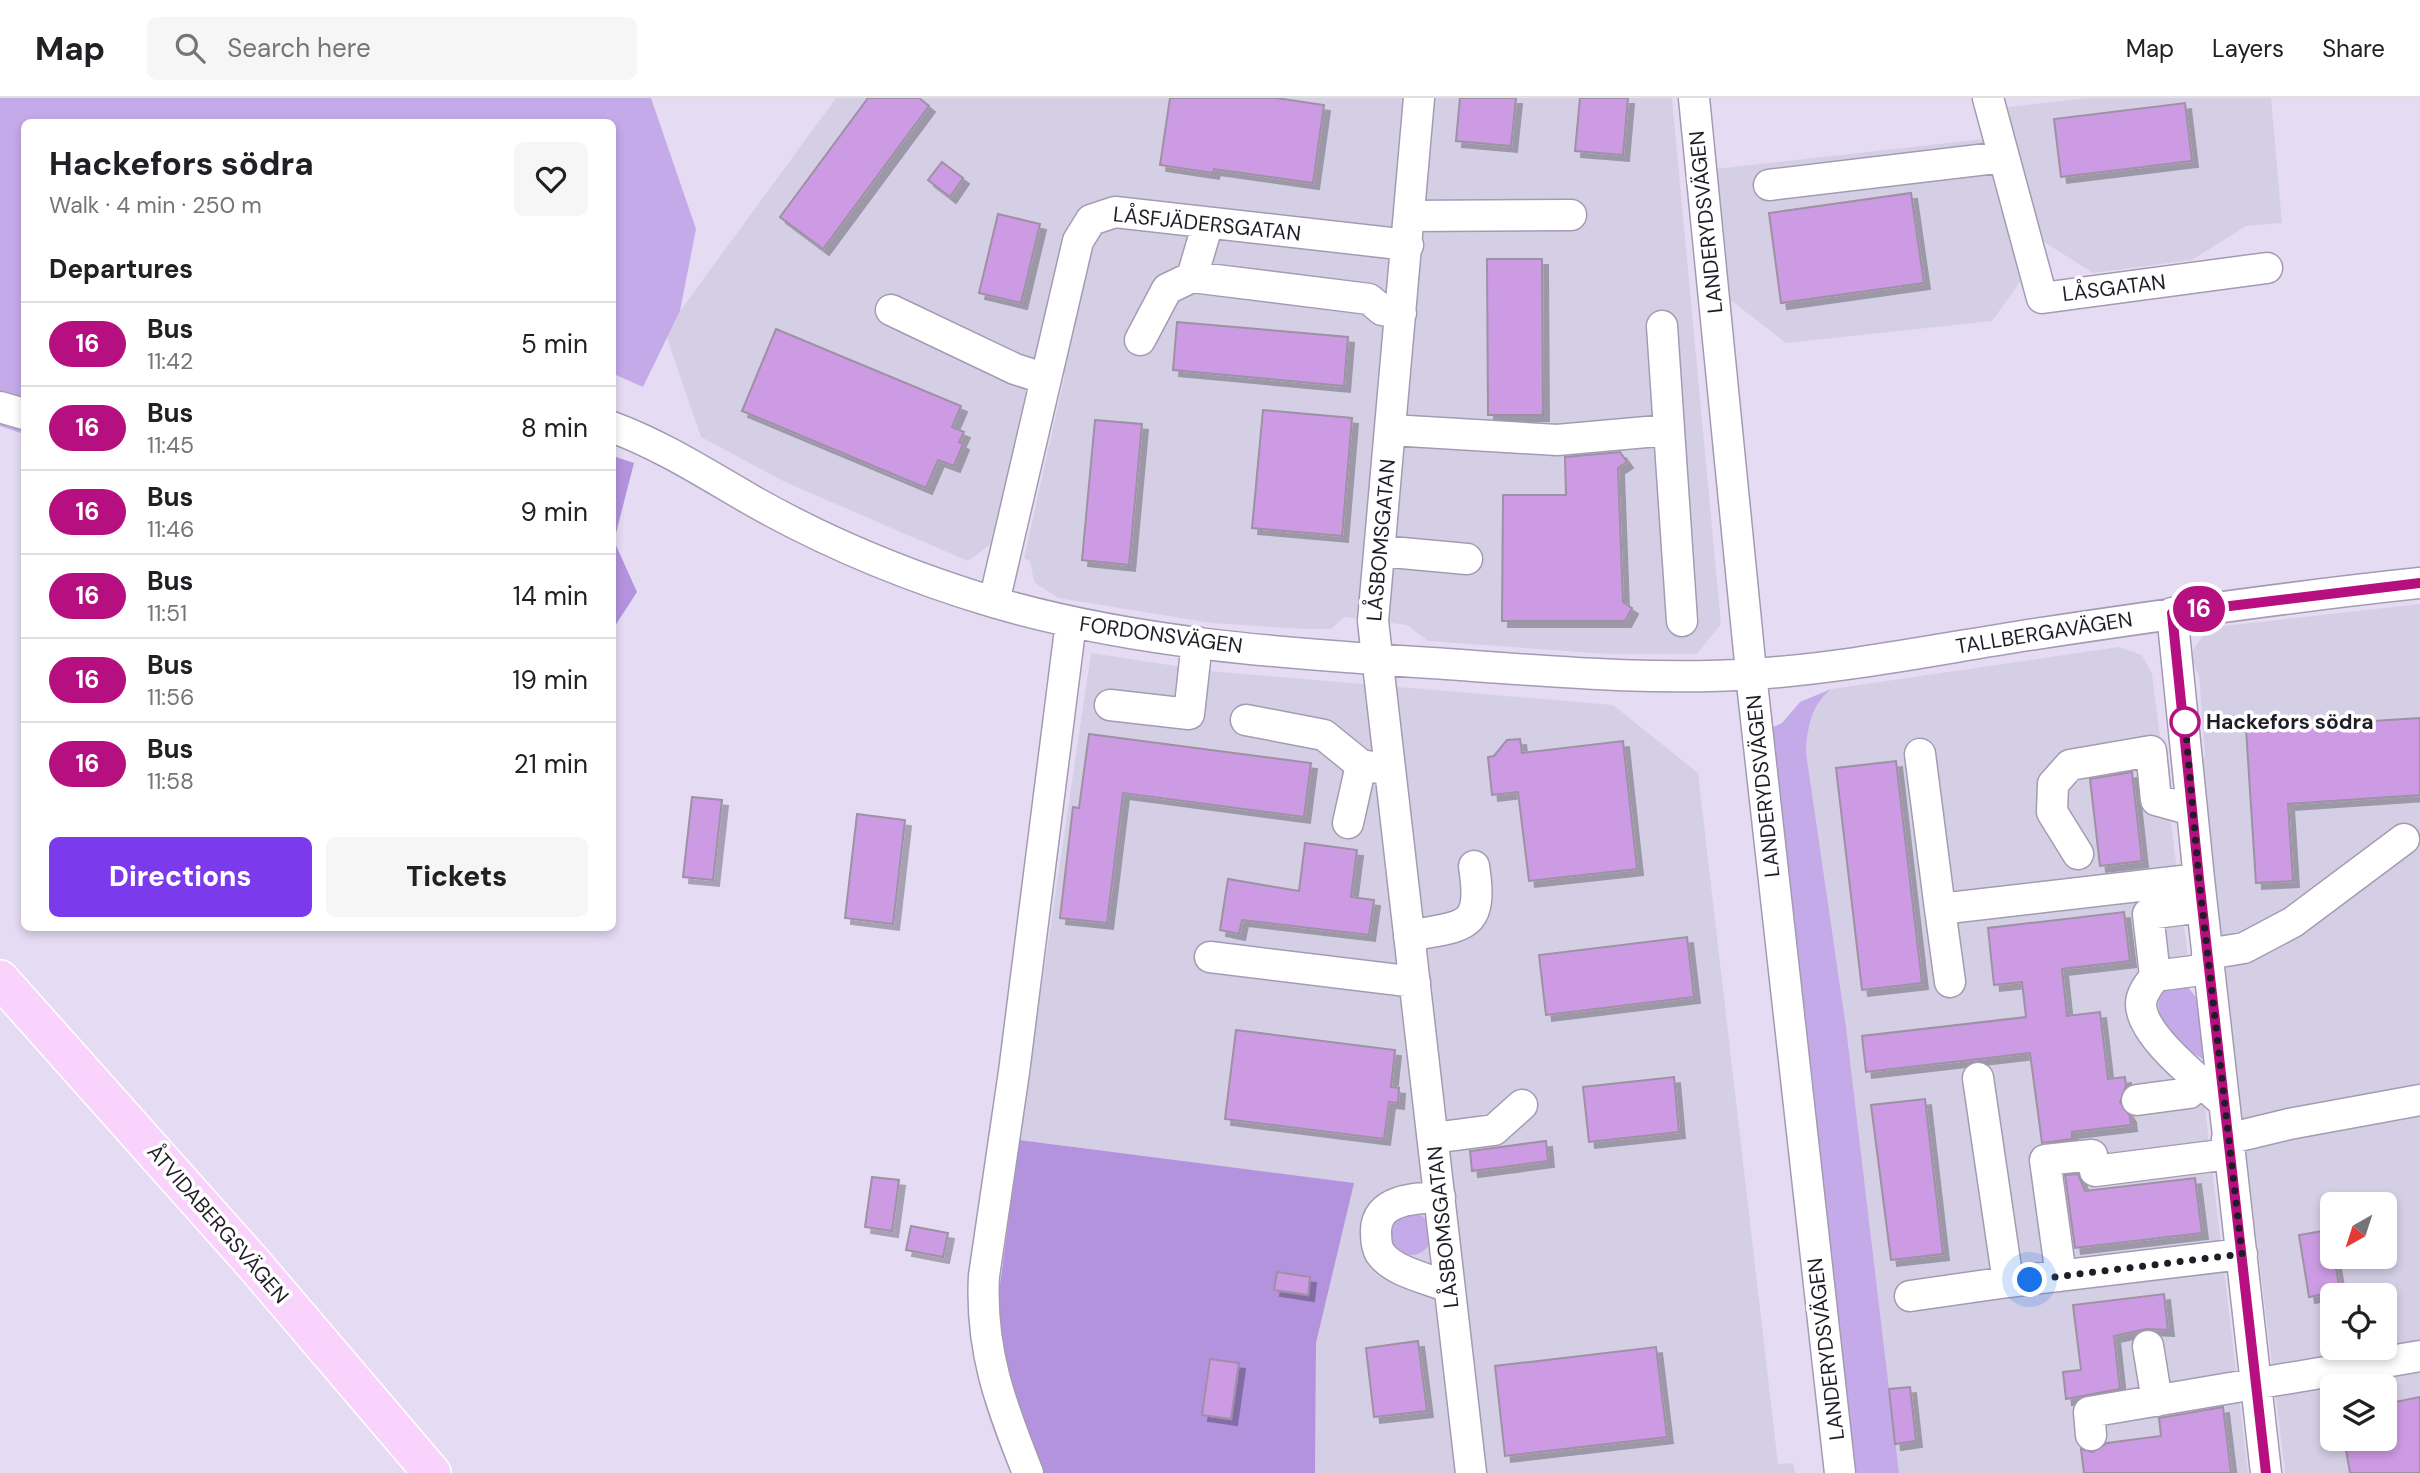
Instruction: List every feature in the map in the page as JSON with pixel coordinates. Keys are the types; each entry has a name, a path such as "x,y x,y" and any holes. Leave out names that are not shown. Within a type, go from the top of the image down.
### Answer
{"main road":[{"name":"ÅTVIDABERGSVÄGEN","path":"0,979 253,1263 432,1473"},
{"name":"ÅTVIDABERGSVÄGEN","path":"0,1009 230,1265 407,1473"}],"street":[{"name":"LÅSBOMSGATAN","path":"1419,98 1373,621 1471,1473"},
{"name":"LANDERYDSVÄGEN","path":"1694,98 1751,674 1840,1473"},
{"name":"LÅSGATAN","path":"1988,98 2042,298 2267,268"},
{"path":"1769,185 2004,157"},
{"name":"LÅSFJÄDERSGATAN","path":"994,602 1078,241 1091,220 1115,212 1408,245"},
{"path":"1410,216 1571,215"},
{"path":"1192,277 1208,223"},
{"path":"1140,340 1167,289 1192,277 1369,299 1381,310 1401,313"},
{"path":"891,310 1015,369 1046,379"},
{"path":"1662,326 1682,621"},
{"path":"0,407 21,413"},
{"name":"FORDONSVÄGEN","path":"616,429 674,453 753,501 822,537 901,571 994,602 1071,622 1141,636 1377,659 1559,671 1751,674"},
{"path":"1391,430 1557,440 1669,430"},
{"path":"1380,551 1467,559"},
{"name":"TALLBERGAVÄGEN","path":"1751,674 1855,662 2172,613 2420,583"},
{"path":"2172,613 2200,893 2266,1473"},
{"path":"1028,1473 996,1390 986,1347 982,1299 1071,622"},
{"path":"1110,705 1189,714 1197,642"},
{"path":"1246,720 1324,735 1361,765 1390,770"},
{"path":"2078,854 2052,812 2053,784 2070,765 2151,751 2156,800 2192,810"},
{"path":"1920,754 1950,982"},
{"path":"1348,823 1361,765"},
{"path":"2155,976 2208,962 2293,922 2404,839"},
{"path":"1409,936 1463,926 1474,915 1478,896 1474,866"},
{"path":"1940,909 2200,893"},
{"path":"2200,893 2148,914 2155,976 2140,1002 2143,1018 2152,1034 2223,1102"},
{"path":"1210,957 1415,982"},
{"path":"1978,1078 2008,1282"},
{"path":"2137,1100 2189,1093 2201,1080"},
{"path":"2061,1276 2045,1160 2092,1155 2095,1171 2228,1147 2289,1124 2420,1100"},
{"path":"1433,1138 1494,1130 1522,1105"},
{"path":"1440,1197 1411,1198 1387,1208 1379,1216 1376,1240 1380,1253 1389,1261 1449,1287"},
{"path":"1910,1296 2242,1254"},
{"path":"2148,1346 2157,1401"},
{"path":"2091,1435 2089,1412 2420,1356"}],"shaded area":[{"path":"0,98 651,98 696,229 680,311 643,387 616,375 616,119 21,119 21,433 0,426"},
{"path":"836,98 1672,98 1721,624 1697,654 1609,654 1428,641 1407,625 1344,617 1331,629 1302,629 1212,623 1058,598 1034,582 1030,561 1024,558 1065,374 1033,371 991,544 968,561 785,482 701,437 667,338 680,311"},
{"path":"2087,98 2271,98 2282,223 2246,226 2192,260 2093,273 2033,235 2008,107"},
{"path":"1984,139 2022,279 1992,321 1786,343 1728,298 1715,169"},
{"path":"616,457 634,463 616,533"},
{"path":"616,545 637,592 616,624"},
{"path":"2420,604 2420,1473 2285,1473 2199,764 2205,756 2199,675 2189,656 2205,633 2223,626"},
{"path":"2119,647 2142,655 2152,674 2188,956 2158,960 2136,978 2127,995 2126,1012 2132,1032 2154,1060 2205,1108 2248,1473 1899,1473 1846,1027 1806,752 1809,719 1818,700 1831,689"},
{"path":"1091,653 1209,671 1613,705 1698,773 1778,1464 1793,1463 1795,1473 1315,1473 1316,1343 1353,1184 1019,1140"},
{"path":"1831,689 1814,710 1806,752 1846,1027 1899,1473 1856,1473 1771,737 1771,728 1782,723 1800,702"},
{"path":"2187,986 2200,1002 2206,1057 2203,1059 2176,1039 2162,1019 2159,1009 2163,989"},
{"path":"1019,1140 1354,1183 1316,1343 1315,1473 1043,1473 1003,1360 999,1293"},
{"path":"1411,1213 1426,1219 1432,1234 1426,1249 1411,1255 1396,1249 1390,1234 1396,1219"}],"building":[{"path":"868,98 919,98 929,106 823,249 780,217"},
{"path":"1170,98 1276,98 1324,105 1313,183 1214,169 1213,173 1160,165"},
{"path":"1460,98 1516,98 1511,146 1456,141"},
{"path":"1580,98 1628,98 1623,155 1575,151"},
{"path":"2185,103 2192,161 2061,177 2054,119"},
{"path":"942,162 963,178 950,197 928,180"},
{"path":"1911,193 1924,283 1781,303 1769,213"},
{"path":"998,214 1040,224 1021,303 979,293"},
{"path":"1487,259 1542,259 1543,415 1488,415"},
{"path":"1177,322 1348,337 1344,386 1173,370"},
{"path":"776,329 961,406 952,427 964,432 959,442 963,444 954,466 938,460 926,488 742,411"},
{"path":"1263,410 1352,418 1342,536 1252,528"},
{"path":"1095,420 1142,424 1129,565 1082,560"},
{"path":"1620,452 1627,462 1618,468 1623,602 1632,608 1625,621 1502,621 1503,495 1566,495 1565,457"},
{"path":"2420,718 2420,795 2288,804 2293,881 2256,883 2246,729"},
{"path":"1089,734 1311,763 1304,817 1123,793 1107,923 1060,918 1073,807 1079,808"},
{"path":"1520,739 1522,753 1623,741 1637,869 1529,881 1518,792 1492,795 1488,757 1494,756 1507,740"},
{"path":"1896,761 1922,983 1862,990 1836,768"},
{"path":"2132,772 2142,861 2100,866 2090,779"},
{"path":"692,797 722,800 713,880 683,877"},
{"path":"857,814 905,820 893,924 845,918"},
{"path":"1305,843 1357,850 1351,897 1374,900 1369,935 1242,920 1239,934 1220,930 1228,879 1299,891"},
{"path":"2124,912 2130,961 2062,969 2067,1016 2100,1012 2108,1079 2125,1077 2126,1086 2120,1102 2130,1116 2131,1125 2072,1132 2072,1139 2042,1143 2030,1053 1866,1072 1862,1036 2026,1017 2022,982 1994,985 1988,928"},
{"path":"1687,937 1694,997 1546,1015 1539,955"},
{"path":"1236,1030 1395,1050 1391,1087 1399,1088 1398,1103 1389,1102 1384,1139 1225,1119"},
{"path":"1674,1077 1679,1132 1589,1142 1583,1087"},
{"path":"1925,1099 1943,1254 1891,1260 1871,1105"},
{"path":"1546,1141 1548,1161 1472,1171 1470,1151"},
{"path":"2078,1174 2085,1191 2195,1178 2202,1233 2075,1248 2065,1175"},
{"path":"872,1177 899,1180 892,1231 865,1227"},
{"path":"911,1226 948,1233 943,1257 906,1250"},
{"path":"2320,1232 2320,1269 2336,1269 2339,1283 2320,1283 2320,1295 2309,1297 2299,1235"},
{"path":"1277,1272 1310,1277 1308,1295 1274,1290"},
{"path":"2164,1294 2168,1330 2146,1329 2114,1336 2120,1389 2066,1399 2063,1372 2081,1370 2073,1305"},
{"path":"1418,1341 1427,1411 1374,1417 1366,1348"},
{"path":"1656,1347 1667,1437 1505,1456 1495,1366"},
{"path":"1210,1359 1239,1363 1231,1419 1202,1415"},
{"path":"1910,1387 1916,1441 1895,1444 1889,1389"},
{"path":"2420,1397 2420,1473 2350,1473 2346,1451 2397,1451 2397,1402"},
{"path":"2223,1407 2231,1473 2084,1473 2081,1449 2093,1452 2107,1443 2161,1436 2159,1418"}],"bus line":[{"name":"16","path":"2266,1473 2223,1102 2172,613 2420,583"}],"place":[{"name":"Hackefors södra","path":"2185,722"}],"route":[{"path":"2030,1280 2242,1254 2199,879 2185,722"}]}
